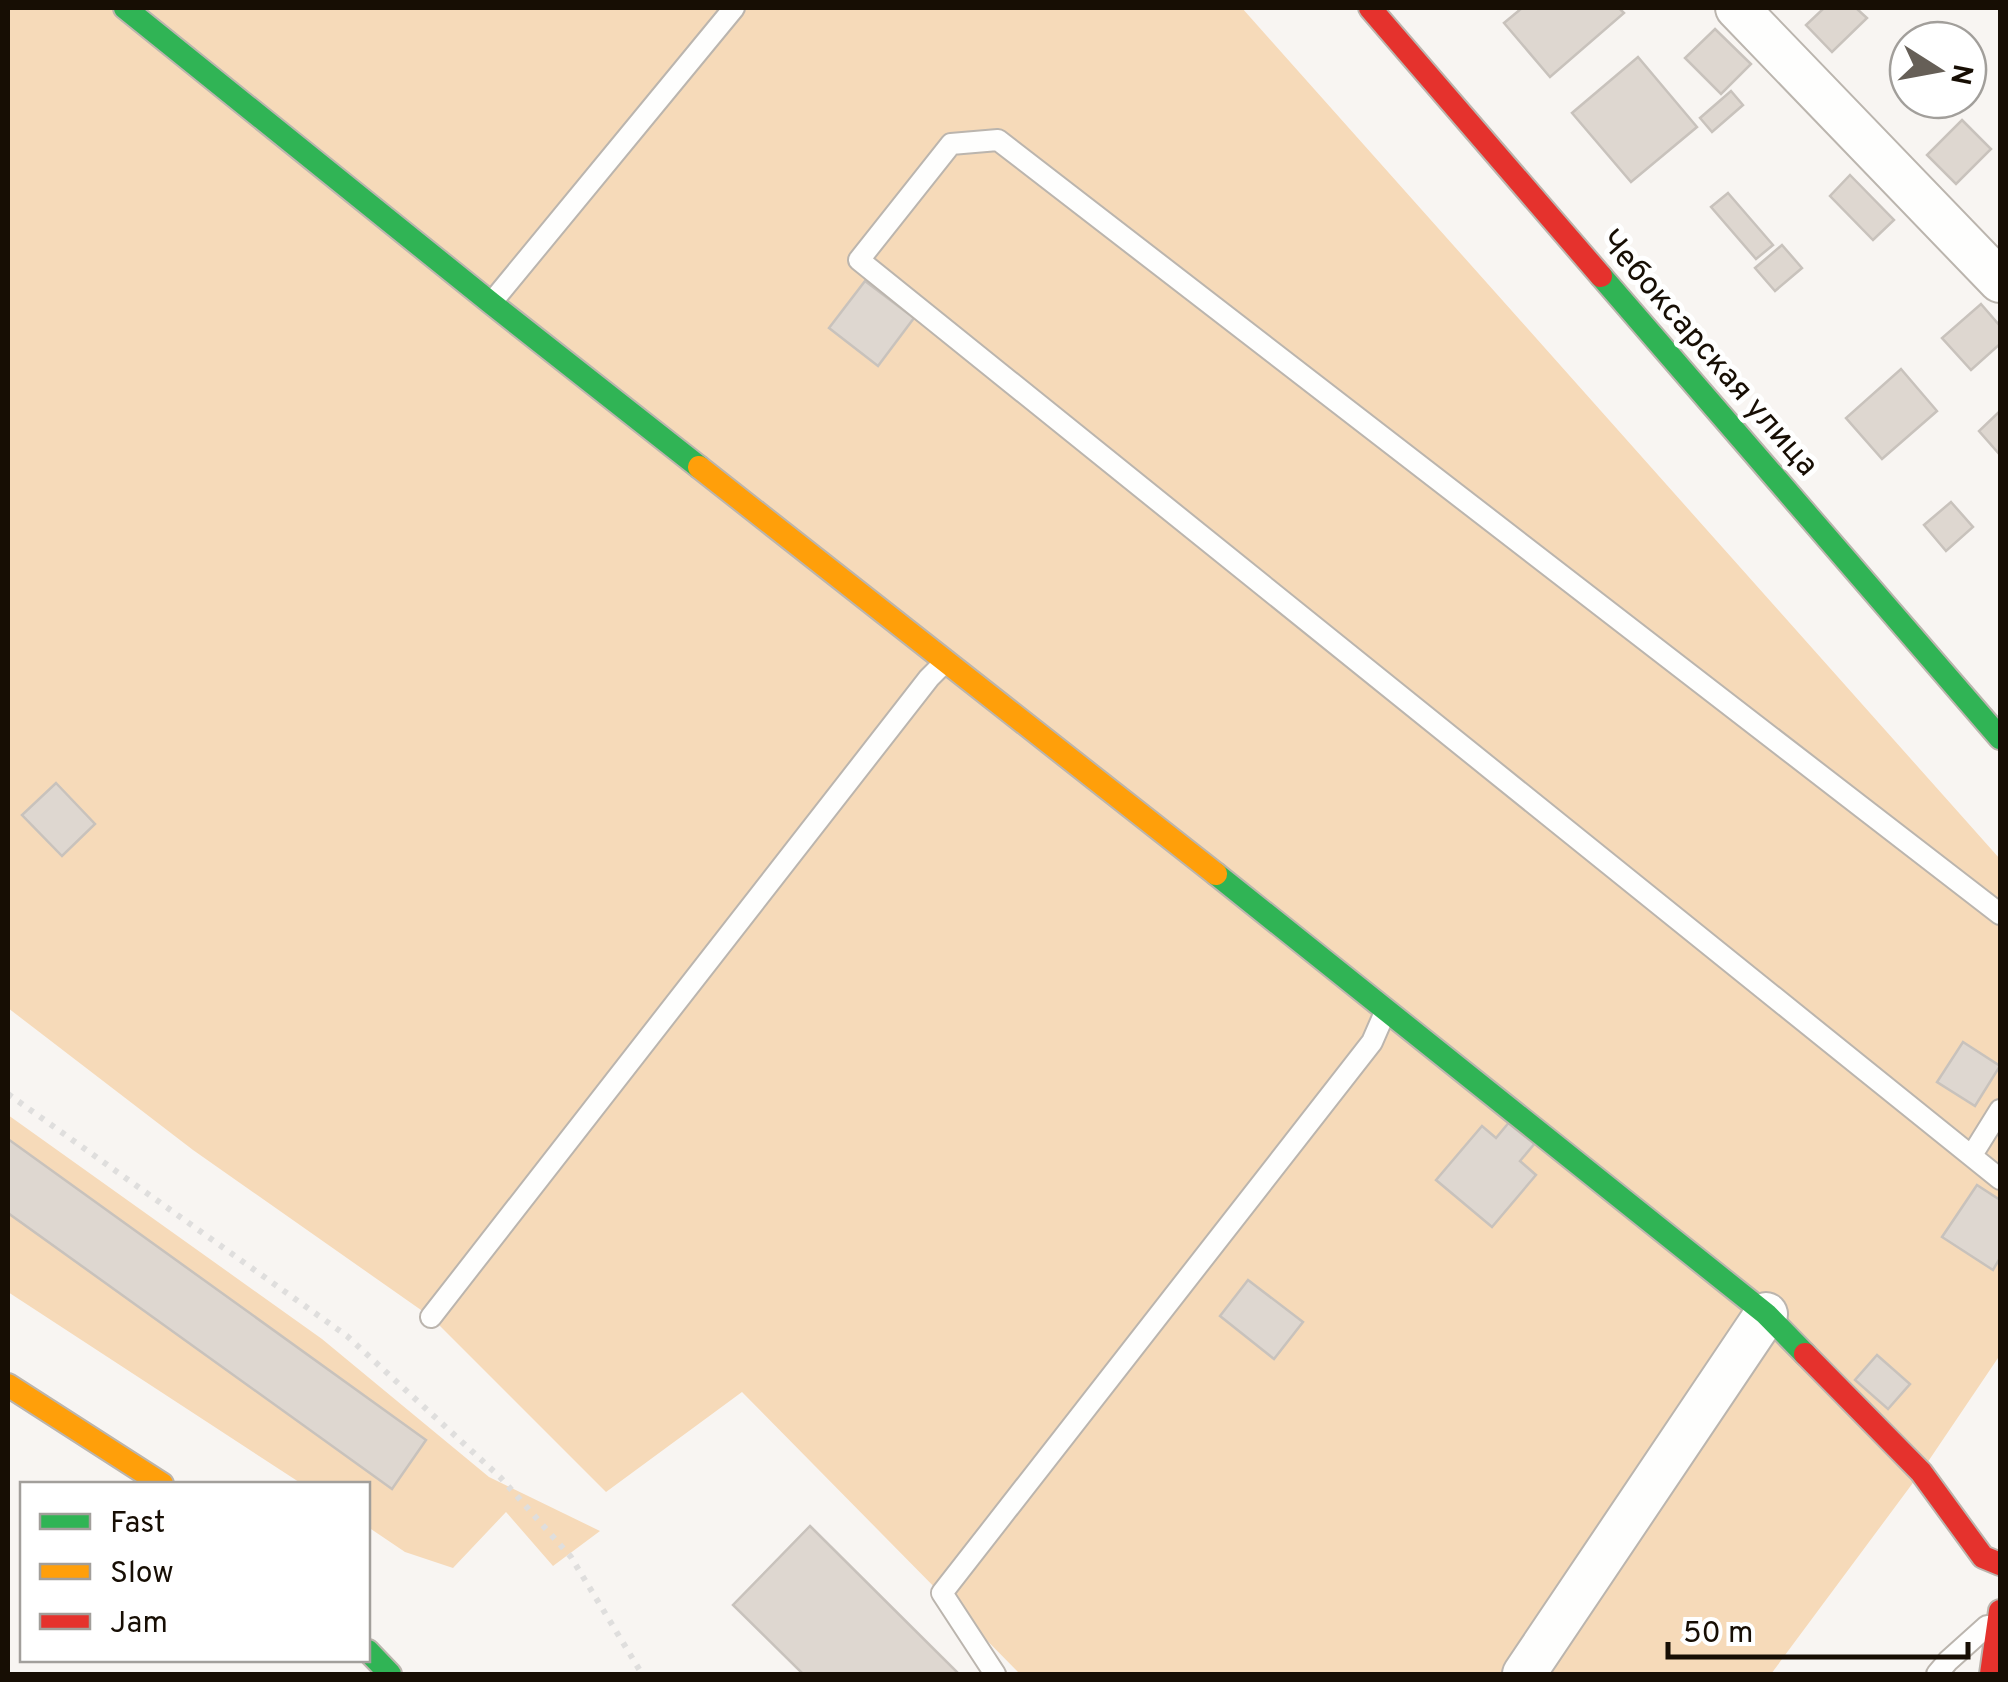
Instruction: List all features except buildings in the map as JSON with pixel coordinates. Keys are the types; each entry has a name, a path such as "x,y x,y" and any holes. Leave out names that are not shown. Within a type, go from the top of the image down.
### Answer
{"street":[{"path":"126,8 491,304 1387,1008 1766,1314 1921,1472 1983,1557 2000,1564"},
{"name":"Чебоксарская улица","path":"1370,8 2000,738"},
{"path":"1738,8 2000,281"},
{"path":"1524,1674 1766,1314"},
{"path":"8,1385 159,1482"},
{"path":"1991,1674 2000,1613"},
{"path":"370,1653 390,1674"}],"lane":[{"path":"491,304 734,8"},
{"path":"2000,914 998,140 951,144 859,260 2000,1179"},
{"path":"431,1316 947,660"},
{"path":"994,1674 942,1593 1372,1042 1387,1008"},
{"path":"1972,1156 2000,1110"},
{"path":"1937,1674 2000,1613"}],"path":[{"path":"8,1094 347,1336 500,1477 571,1556 642,1674"}],"shaded area":[{"path":"8,8 1242,8 2000,859 2000,1355 1921,1472 1771,1674 1020,1674 742,1392 606,1492 431,1317 193,1150 8,1008"},
{"path":"8,1115 322,1339 489,1477 600,1531 553,1566 506,1512 453,1568 405,1552 370,1528 370,1482 299,1482 8,1292"}],"traffic: fast":[{"path":"125,8 699,467"},
{"path":"1601,276 2000,738"},
{"path":"1216,874 1766,1314 1805,1354"},
{"path":"370,1653 390,1674"}],"traffic: slow":[{"path":"699,467 1216,874"},
{"path":"8,1385 159,1482"}],"traffic: jam":[{"path":"1370,8 1601,276"},
{"path":"1805,1354 1921,1472 1983,1557 2000,1564"},
{"path":"1991,1674 2000,1611"}]}
